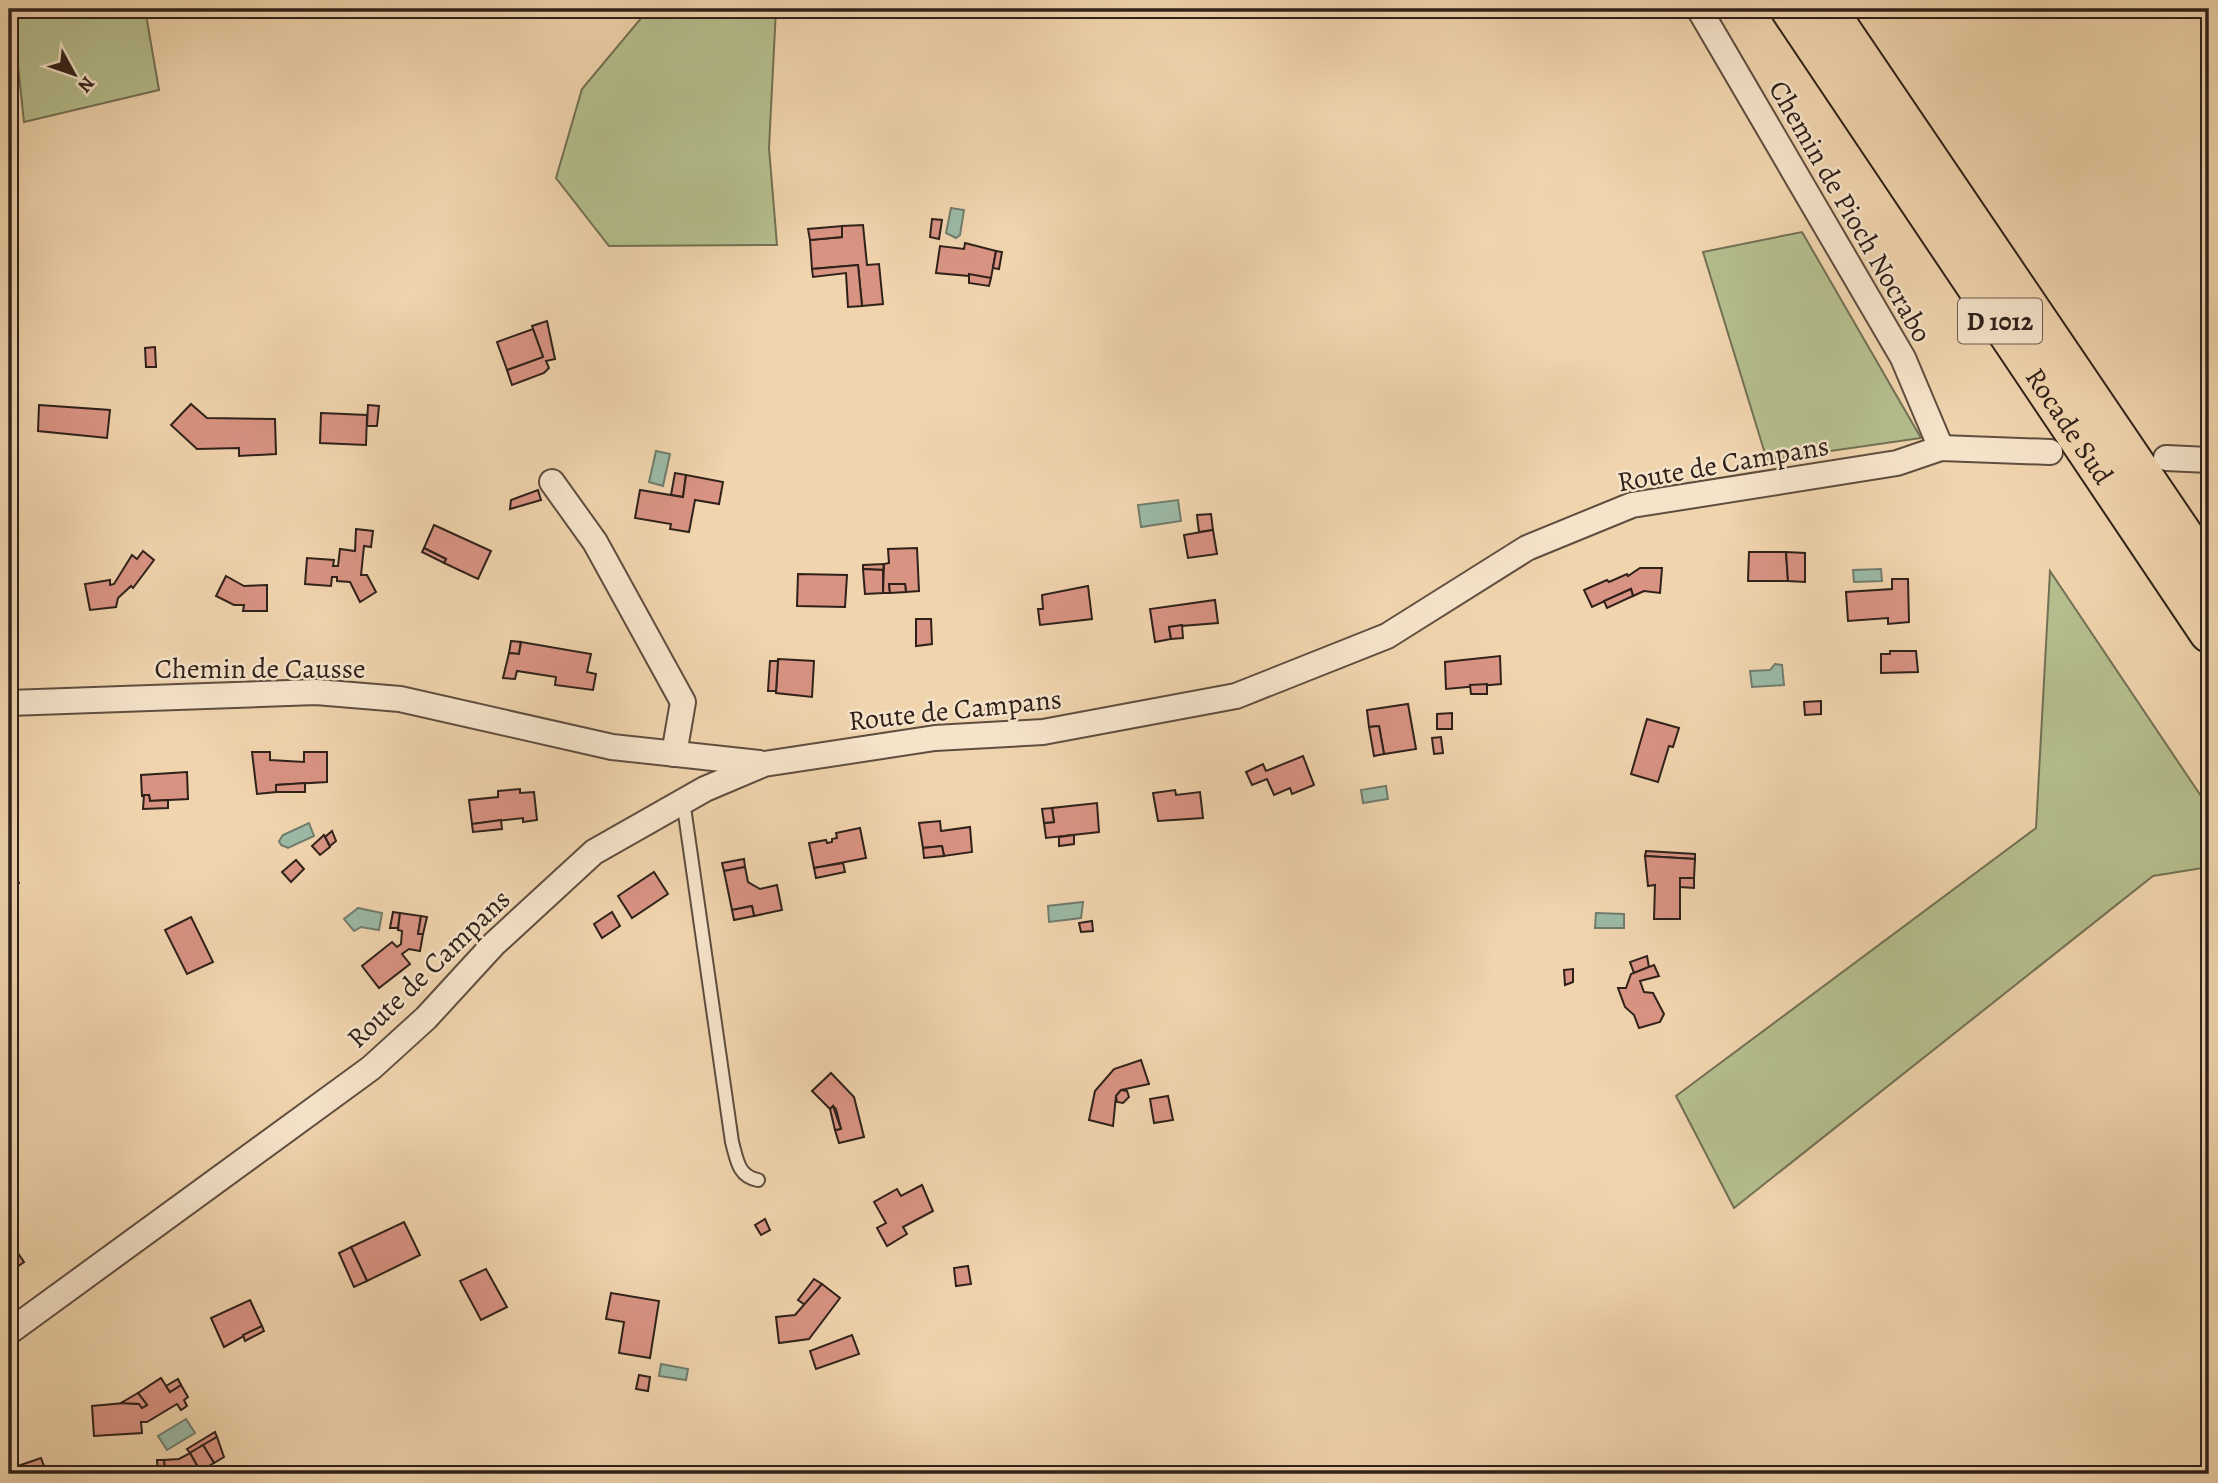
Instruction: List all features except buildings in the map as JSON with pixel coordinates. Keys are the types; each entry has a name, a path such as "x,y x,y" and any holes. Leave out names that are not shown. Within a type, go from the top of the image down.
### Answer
{"highway":[{"name":"Rocade Sud","path":"1790,9 2209,633"},
{"name":"Rocade Sud","path":"1827,9 2209,573"}],"street":[{"name":"Chemin de Pioch Nocrabo","path":"1699,9 1903,358 1941,448"},
{"name":"Route de Campans","path":"9,1332 371,1068 426,1018 494,944 559,881 594,852 681,802 764,764 932,738 1043,732 1236,696 1387,636 1527,548 1632,505 1897,463 1941,448 2050,452"},
{"path":"2166,458 2209,460"},
{"path":"552,482 595,542 683,702 674,754"},
{"name":"Chemin de Causse","path":"9,703 316,692 400,699 612,747 764,764"}],"lane":[{"path":"681,802 685,814 732,1142 739,1168 748,1178 758,1180"}],"green space":[{"path":"12,9 145,9 159,90 24,122"},
{"path":"643,9 776,9 769,148 777,245 609,246 556,178 582,89 643,16"},
{"path":"1802,232 1921,438 1767,460 1703,252"},
{"path":"2050,571 2209,808 2209,867 2153,876 1734,1208 1676,1096 2036,828"}],"shaded area":[{"path":"951,208 964,210 960,235 956,238 946,233"},
{"path":"656,451 670,454 663,486 649,482"},
{"path":"1178,500 1181,521 1141,527 1138,505"},
{"path":"1881,569 1882,581 1854,582 1853,570"},
{"path":"1775,664 1782,665 1784,685 1752,687 1750,671 1770,670"},
{"path":"1386,786 1388,799 1363,803 1361,790"},
{"path":"309,823 314,836 288,848 281,845 279,841 283,835"},
{"path":"1083,902 1081,918 1049,922 1048,906"},
{"path":"358,908 382,913 379,930 361,927 354,931 344,919"},
{"path":"1596,913 1624,914 1624,928 1595,928"},
{"path":"661,1364 688,1369 686,1380 659,1376"},
{"path":"186,1419 195,1433 167,1450 158,1436"}]}
